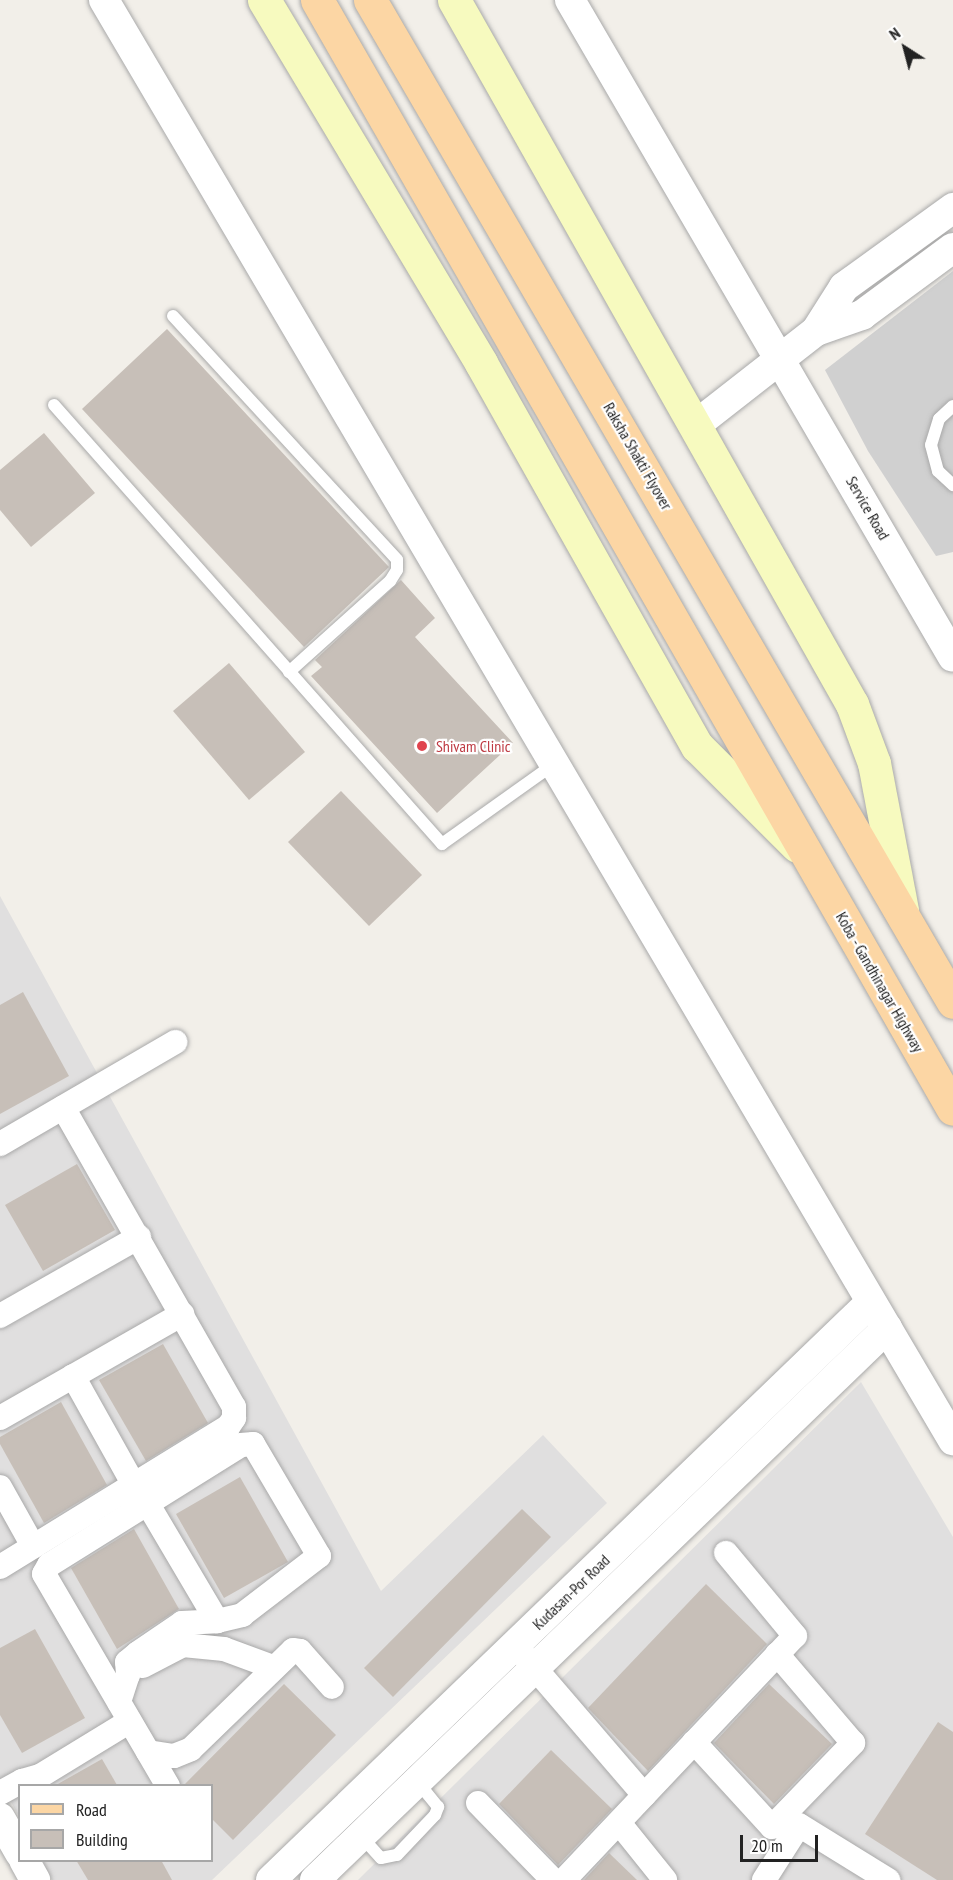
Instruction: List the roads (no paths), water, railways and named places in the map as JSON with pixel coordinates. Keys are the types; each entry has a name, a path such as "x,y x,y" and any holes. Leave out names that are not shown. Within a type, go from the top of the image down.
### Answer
{"main road":[{"path":"264,0 481,363 697,746 807,856"},
{"path":"317,0 807,856"},
{"name":"Raksha Shakti Flyover","path":"370,0 953,1002"},
{"path":"454,0 697,424 852,704 874,763 902,914"},
{"name":"Koba - Gandhinagar Highway","path":"807,856 953,1109"},
{"path":"924,951 953,974"}],"street":[{"path":"104,0 870,1303 953,1440"},
{"name":"Service Road","path":"570,0 783,360 953,657"},
{"path":"697,424 783,360 816,331 844,287 953,208"},
{"path":"816,331 862,315 953,248"},
{"path":"0,1144 175,1042"},
{"path":"0,1567 228,1427 234,1418 234,1407 63,1107"},
{"path":"2,1310 139,1237"},
{"name":"Kudasan-Por Road","path":"271,1880 417,1781 526,1655 693,1473 870,1303"},
{"path":"0,1418 182,1314"},
{"name":"Kudasan-Por Road","path":"315,1880 351,1825 526,1655 713,1495 887,1328"},
{"path":"73,1376 134,1485"},
{"path":"0,1793 22,1781 40,1776 124,1710 128,1675 127,1662 182,1623 217,1621 242,1615 319,1556 261,1451 253,1444 242,1445 149,1506 49,1565 44,1574 124,1710 148,1752 167,1784"},
{"path":"693,1473 713,1495"},
{"path":"0,1487 33,1546"},
{"path":"149,1506 217,1621"},
{"path":"564,1880 620,1824 644,1795 795,1636 726,1553"},
{"path":"128,1675 183,1645 224,1649 273,1667"},
{"path":"148,1752 174,1756 190,1749 292,1650 300,1651 332,1687"},
{"path":"694,1742 772,1827 853,1743 777,1654"},
{"path":"526,1655 644,1795"},
{"path":"478,1803 553,1880"},
{"path":"0,1818 18,1850"},
{"path":"620,1824 665,1880"},
{"path":"764,1880 799,1825 888,1880"},
{"path":"25,1862 35,1880"}],"lane":[{"path":"173,316 397,560 397,570 390,581 290,672"},
{"path":"54,405 442,844 554,764"},
{"path":"953,405 939,419 931,445 938,471 953,485"},
{"path":"351,1825 381,1858 397,1855 435,1815 438,1807 417,1781"}],"place":[{"name":"Shivam Clinic","path":"422,746"}]}
